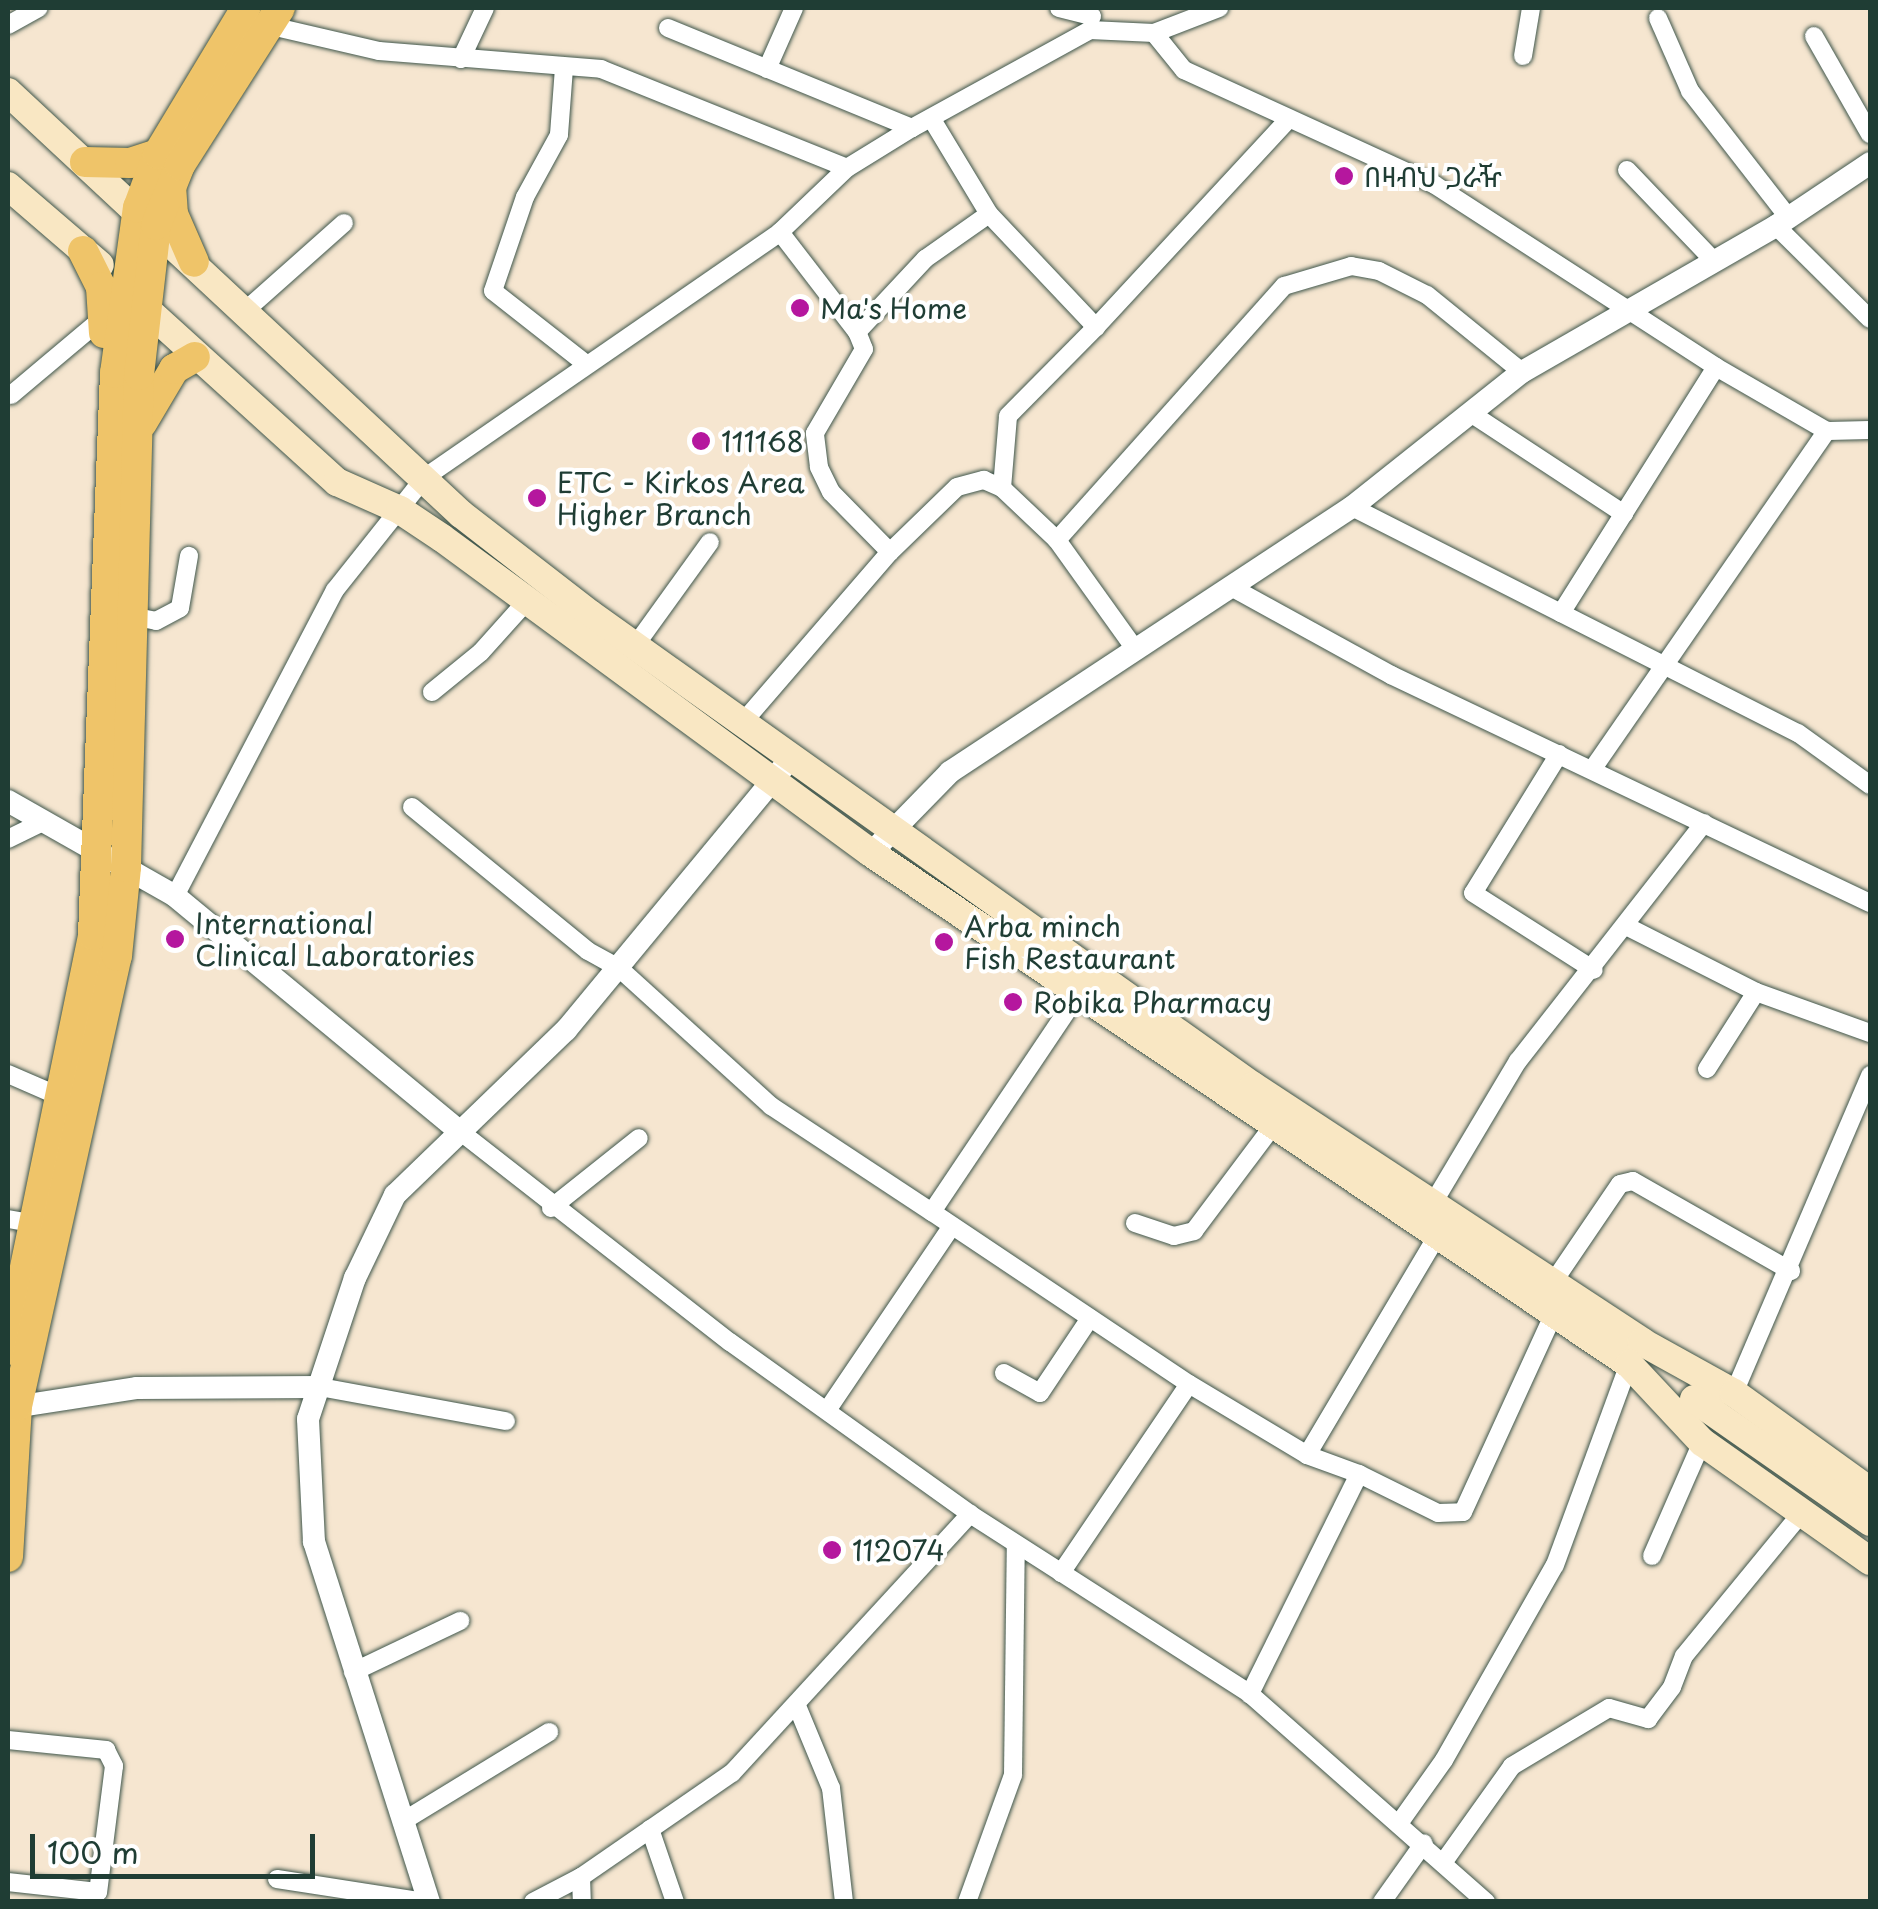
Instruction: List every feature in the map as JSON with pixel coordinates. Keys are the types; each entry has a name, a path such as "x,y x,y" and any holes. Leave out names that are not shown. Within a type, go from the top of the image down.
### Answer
{"main road":[{"path":"8,1557 12,1407 88,1103 117,956 113,859 126,430 134,298 147,217 158,154 264,13"},
{"path":"147,217 171,183 264,13"},
{"path":"8,92 424,478 635,646 1439,1220 1553,1315 1734,1393 1870,1491"},
{"path":"85,162 130,163 158,154"},
{"path":"171,183 174,214 194,262"},
{"path":"8,186 337,482 400,510 771,783 1272,1128 1554,1281 1694,1399 1870,1522"},
{"path":"8,1350 19,1221 61,1097 92,935 113,859 130,616 126,430 103,395 101,287 84,251"},
{"path":"126,430 174,369 195,356"},
{"path":"1636,1353 1702,1442 1804,1510 1870,1561"}],"street":[{"path":"8,24 39,8"},
{"path":"461,59 485,8"},
{"path":"767,69 794,8"},
{"path":"1059,8 1154,34 1184,70 1286,122 1435,184 1716,367 1828,432 1870,430"},
{"path":"1154,34 1219,8"},
{"path":"1524,56 1531,8"},
{"path":"264,13 379,51 601,68 847,168"},
{"path":"175,896 237,788 322,613 424,478 780,232 847,168 1092,18"},
{"path":"1658,18 1690,91 1782,222 1870,319"},
{"path":"668,28 912,128"},
{"path":"1814,36 1870,134"},
{"path":"564,68 558,135 525,197 493,291 586,364"},
{"path":"931,118 988,214 1096,326"},
{"path":"1002,488 1008,416 1286,122"},
{"path":"871,853 891,828 950,772 1352,507 1522,372 1625,308 1782,222 1870,163"},
{"path":"1626,170 1713,260"},
{"path":"858,332 925,260 988,214"},
{"path":"246,310 344,223"},
{"path":"780,232 858,332 864,349 823,415 814,448 831,492 890,552"},
{"path":"1056,540 1259,307 1284,286 1321,271 1351,266 1380,271 1427,295 1522,372"},
{"path":"11,395 104,317"},
{"path":"1561,613 1716,367"},
{"path":"1472,414 1624,514"},
{"path":"1594,766 1828,432"},
{"path":"744,721 890,552 956,487 984,480 1002,488 1056,540 1134,649"},
{"path":"1352,507 1561,613 1661,669 1798,733 1870,785"},
{"path":"635,646 710,542"},
{"path":"130,616 156,621 180,608 188,556"},
{"path":"1231,587 1306,631 1559,754 1594,766 1870,904"},
{"path":"432,692 481,652 524,603"},
{"path":"1559,754 1473,893 1594,970"},
{"path":"277,1878 427,1902 405,1820 314,1542 307,1496 305,1446 320,1387 374,1230 395,1194 457,1129 566,1030 620,969 792,757"},
{"path":"8,801 175,896 552,1208 970,1514 1250,1694 1445,1860 1486,1902"},
{"path":"412,807 588,952 620,969 771,1106 1189,1384 1307,1455 1359,1474 1438,1513 1463,1512 1553,1315"},
{"path":"8,839 43,822"},
{"path":"1307,1455 1439,1220 1518,1061 1594,970 1704,822"},
{"path":"1626,926 1756,992 1870,1033"},
{"path":"1706,1069 1756,992"},
{"path":"932,1212 1077,996"},
{"path":"8,1074 61,1097"},
{"path":"1734,1393 1791,1271 1870,1075"},
{"path":"1135,1223 1174,1236 1194,1231 1272,1128"},
{"path":"552,1208 639,1138"},
{"path":"1554,1281 1620,1184 1633,1181 1791,1271"},
{"path":"828,1409 952,1226"},
{"path":"1004,1373 1040,1393 1090,1318"},
{"path":"1400,1822 1444,1760 1555,1565 1636,1353"},
{"path":"1061,1573 1189,1384"},
{"path":"12,1407 156,1387 320,1387 506,1421"},
{"path":"1652,1556 1702,1442"},
{"path":"1250,1694 1359,1474"},
{"path":"1445,1860 1512,1766 1609,1708 1648,1719 1672,1687 1684,1656 1804,1510"},
{"path":"533,1902 581,1877 732,1773 970,1514"},
{"path":"967,1902 1013,1775 1016,1545"},
{"path":"354,1672 460,1621"},
{"path":"797,1706 831,1788 844,1902"},
{"path":"405,1820 549,1732"},
{"path":"8,1740 106,1750 114,1766 98,1892 8,1882"},
{"path":"650,1829 675,1902"},
{"path":"1382,1902 1424,1843"},
{"path":"581,1877 582,1902"}],"place":[{"name":"በዛብህ ጋራዥ","path":"1344,176"},
{"name":"Ma's Home","path":"800,308"},
{"name":"111168","path":"701,441"},
{"name":"ETC - Kirkos Area Higher Branch","path":"537,498"},
{"name":"International Clinical Laboratories","path":"175,939"},
{"name":"Arba minch Fish Restaurant","path":"944,942"},
{"name":"Robika Pharmacy","path":"1013,1002"},
{"name":"112074","path":"832,1550"}]}
